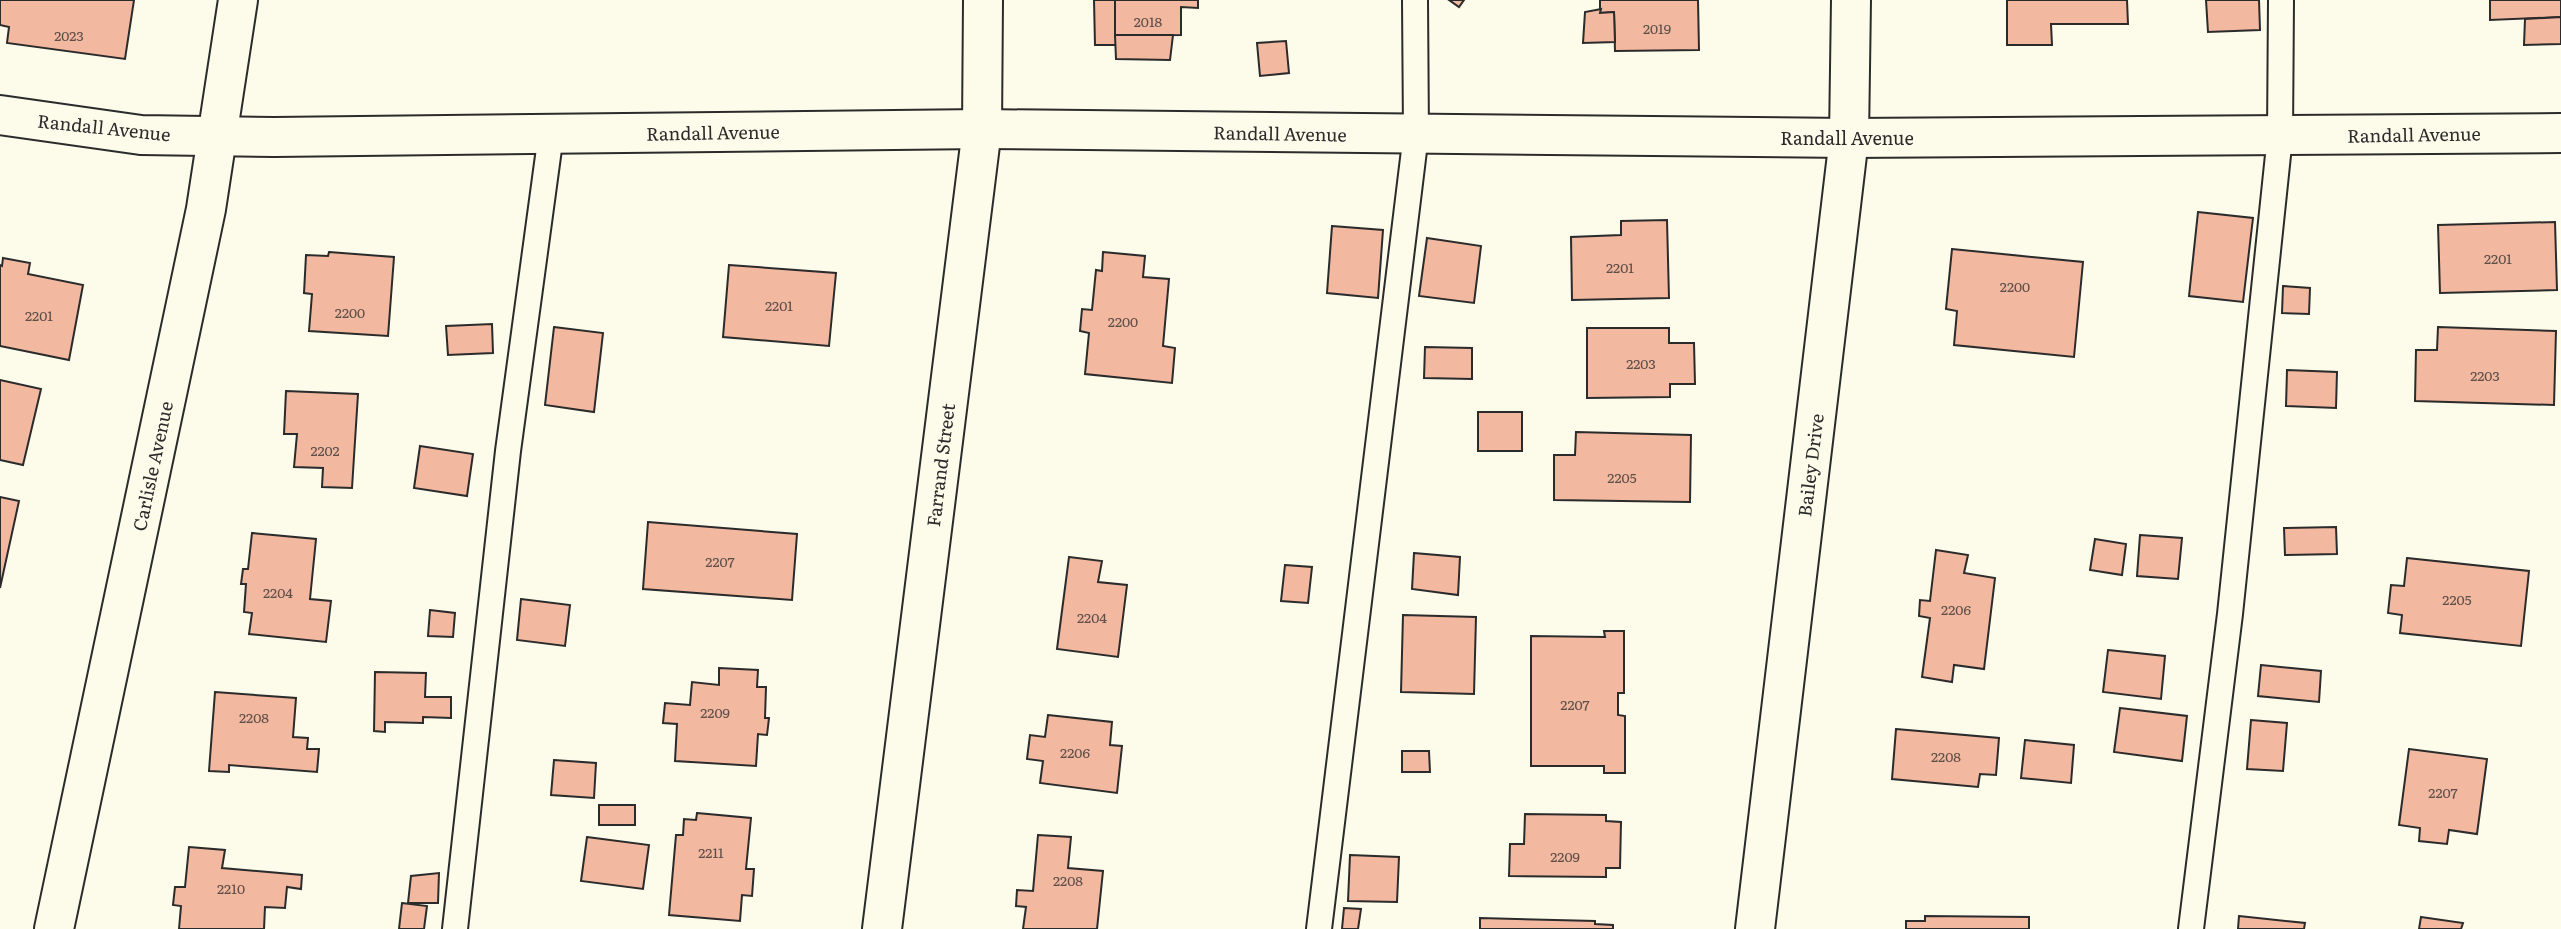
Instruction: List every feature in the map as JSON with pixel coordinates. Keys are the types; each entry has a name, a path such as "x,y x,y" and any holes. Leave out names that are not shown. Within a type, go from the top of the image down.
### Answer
{"street":[{"name":"Carlisle Avenue","path":"54,929 206,209 238,0"},
{"name":"Farrand Street","path":"882,929 982,129 983,0"},
{"name":"Bailey Drive","path":"1755,929 1849,138 1851,0"},
{"name":"Randall Avenue","path":"0,115 141,135 217,136 982,129 1849,138 2561,133"}],"lane":[{"path":"1320,929 1416,134 1416,0"},
{"path":"2191,929 2230,614 2280,135 2281,0"},
{"path":"455,929 508,451 551,134"}],"building":[{"path":"0,0 134,0 125,59 7,43 9,27 0,25"},
{"path":"1094,0 1115,0 1116,45 1095,45"},
{"path":"1115,0 1198,0 1198,8 1181,7 1181,35 1115,36"},
{"path":"1449,0 1464,0 1459,7"},
{"path":"1600,0 1698,0 1699,50 1615,51 1614,12 1600,13"},
{"path":"2007,0 2127,0 2128,24 2051,24 2052,45 2007,45"},
{"path":"2206,0 2259,0 2260,30 2208,32"},
{"path":"2490,0 2561,0 2561,17 2490,20"},
{"path":"1601,9 1600,13 1614,12 1615,42 1583,43 1585,12"},
{"path":"2561,17 2561,44 2524,45 2525,19"},
{"path":"1115,35 1173,35 1170,60 1116,59"},
{"path":"1286,41 1289,73 1260,76 1257,43"},
{"path":"2198,212 2253,218 2243,302 2189,296"},
{"path":"1667,220 1669,298 1572,300 1571,237 1621,235 1621,221"},
{"path":"2555,222 2557,290 2440,293 2438,225"},
{"path":"1332,226 1383,230 1378,298 1327,293"},
{"path":"1427,238 1481,246 1474,303 1419,296"},
{"path":"1952,249 2083,262 2074,357 1954,345 1957,311 1946,309"},
{"path":"329,252 394,257 388,336 309,331 312,294 304,293 306,255 328,256"},
{"path":"1103,252 1145,256 1143,277 1169,279 1163,346 1175,348 1172,383 1085,374 1089,333 1080,331 1082,309 1092,310 1096,270 1102,271"},
{"path":"3,258 30,263 28,274 83,285 69,360 0,346 0,265 2,266"},
{"path":"729,265 836,273 829,346 723,337"},
{"path":"2283,286 2310,288 2309,314 2282,313"},
{"path":"492,324 493,353 448,355 446,326"},
{"path":"554,327 603,333 594,412 545,405"},
{"path":"2438,327 2556,331 2554,405 2415,401 2416,350 2437,350"},
{"path":"1587,328 1669,328 1669,343 1694,343 1695,384 1670,384 1670,397 1587,398"},
{"path":"1425,347 1472,348 1472,379 1424,378"},
{"path":"2287,370 2337,372 2336,408 2286,406"},
{"path":"0,380 41,389 23,465 0,460"},
{"path":"286,391 358,394 352,488 322,487 323,468 294,467 297,434 284,434"},
{"path":"1478,412 1522,412 1522,451 1478,451"},
{"path":"1576,432 1691,435 1690,502 1554,500 1554,455 1575,455"},
{"path":"420,446 473,454 467,496 414,488"},
{"path":"0,497 19,501 0,588"},
{"path":"648,522 797,534 792,600 643,589"},
{"path":"2336,527 2337,554 2285,555 2284,528"},
{"path":"252,533 316,539 310,599 331,601 326,642 249,634 252,613 244,612 246,584 241,584 243,569 248,569"},
{"path":"2140,535 2182,538 2178,579 2137,576"},
{"path":"2095,539 2126,544 2122,575 2090,570"},
{"path":"1936,550 1968,555 1964,573 1995,578 1984,669 1954,665 1952,682 1922,677 1930,618 1919,616 1920,600 1930,601"},
{"path":"1414,553 1460,557 1458,595 1412,589"},
{"path":"1069,557 1102,561 1098,582 1127,585 1118,657 1057,649"},
{"path":"2407,558 2529,571 2521,646 2400,633 2402,615 2388,613 2391,585 2404,586"},
{"path":"1285,565 1312,567 1308,603 1281,601"},
{"path":"521,599 570,605 565,646 517,640"},
{"path":"430,610 455,613 453,637 428,636"},
{"path":"1403,615 1476,617 1474,694 1401,692"},
{"path":"1604,631 1624,631 1624,693 1618,693 1618,715 1625,716 1625,773 1604,773 1604,766 1531,766 1531,636 1605,637"},
{"path":"2108,650 2165,656 2161,699 2103,692"},
{"path":"2261,665 2321,671 2319,702 2258,696"},
{"path":"719,668 758,670 757,687 766,687 765,718 769,718 767,735 758,734 756,766 675,761 677,724 663,723 665,703 690,705 692,682 719,685"},
{"path":"375,672 426,673 425,697 451,697 451,718 423,717 423,723 385,722 385,732 374,731"},
{"path":"215,692 296,698 293,737 308,738 307,749 319,749 317,772 229,765 229,772 209,771"},
{"path":"2120,708 2187,716 2182,761 2114,752"},
{"path":"1048,715 1112,722 1110,745 1122,746 1117,793 1040,783 1043,761 1027,759 1030,735 1045,737"},
{"path":"2251,720 2287,723 2283,771 2247,769"},
{"path":"1896,729 1999,738 1996,775 1980,774 1978,787 1892,779"},
{"path":"2025,740 2074,745 2071,783 2021,778"},
{"path":"2409,749 2487,759 2477,834 2449,830 2447,844 2419,841 2420,828 2399,825"},
{"path":"1402,751 1429,751 1430,772 1402,772"},
{"path":"554,760 596,763 594,798 551,795"},
{"path":"599,805 635,805 635,825 599,825"},
{"path":"697,813 751,818 746,869 754,869 752,896 742,895 740,921 669,915 676,835 683,835 684,819 696,820"},
{"path":"1525,814 1606,815 1606,821 1621,822 1620,868 1606,868 1606,877 1509,876 1510,844 1524,844"},
{"path":"1038,835 1071,837 1068,868 1103,871 1097,929 1023,929 1026,907 1016,906 1017,890 1033,891"},
{"path":"587,837 649,845 643,889 581,881"},
{"path":"189,847 225,850 222,868 302,875 301,889 287,887 285,908 265,907 264,929 179,929 181,906 173,905 175,887 185,887"},
{"path":"1350,855 1399,857 1397,902 1348,901"},
{"path":"439,873 438,903 408,903 411,876"},
{"path":"402,903 427,906 424,929 399,929"},
{"path":"1344,908 1361,909 1358,929 1342,929"},
{"path":"1925,916 2029,917 2029,929 1906,929 1906,921 1925,921"},
{"path":"2239,916 2305,923 2304,929 2238,929"},
{"path":"2421,917 2463,923 2461,929 2419,929"},
{"path":"1480,918 1595,921 1595,924 1613,925 1613,929 1480,929"}]}
